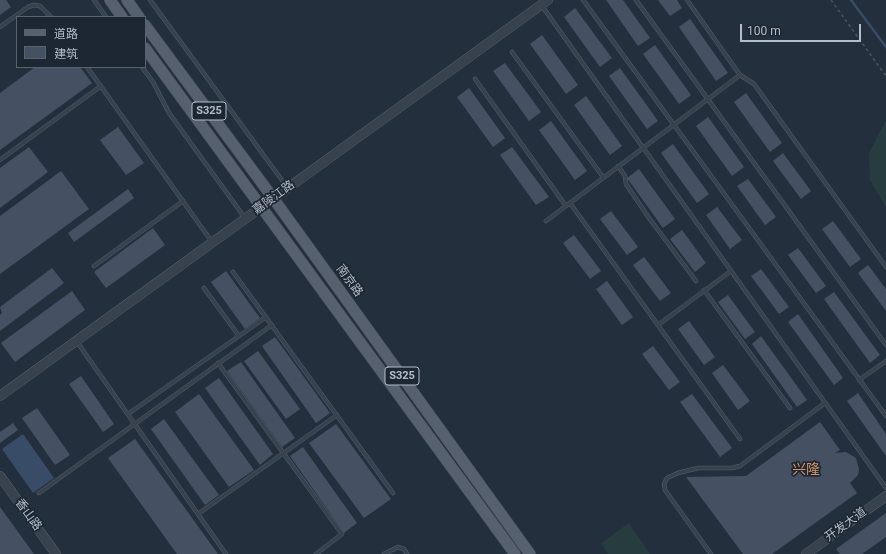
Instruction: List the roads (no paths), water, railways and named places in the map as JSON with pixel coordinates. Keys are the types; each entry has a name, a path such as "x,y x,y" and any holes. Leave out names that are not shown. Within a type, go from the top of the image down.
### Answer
{"main road":[{"path":"110,0 121,16"},
{"path":"127,0 138,16"},
{"name":"南京路","path":"146,26 273,198 530,554"},
{"name":"S325","path":"146,49 514,554"}],"street":[{"name":"嘉陵江路","path":"0,396 545,2"},
{"name":"香山路","path":"0,476 56,554"},
{"name":"开发大道","path":"806,554 886,496"}],"lane":[{"path":"94,0 105,16"},
{"path":"150,0 288,188"},
{"path":"583,0 886,416"},
{"path":"636,0 886,345"},
{"path":"686,0 740,75 754,84 886,267"},
{"path":"545,2 643,148 886,488"},
{"path":"0,28 28,7 34,5 40,6 50,16"},
{"path":"512,52 603,177"},
{"path":"88,68 212,243"},
{"path":"143,68 153,82 169,112 245,219"},
{"path":"546,221 740,75"},
{"path":"474,79 566,206"},
{"path":"0,160 101,86"},
{"path":"618,166 625,176 626,184 649,218 696,281"},
{"path":"94,266 183,202"},
{"path":"570,202 740,438"},
{"path":"658,325 731,271"},
{"path":"233,272 393,493"},
{"path":"204,288 239,336"},
{"path":"704,290 790,408"},
{"path":"128,414 266,317"},
{"path":"39,493 134,423 272,325"},
{"path":"76,341 226,554"},
{"path":"860,380 886,361"},
{"path":"218,363 342,534 316,554"},
{"path":"711,554 665,490 664,484 667,478 678,473 698,468 732,468 740,466 825,403"},
{"path":"198,514 337,415"},
{"path":"384,554 398,547 404,549 407,554"}],"water":[{"path":"23,434 54,478 33,493 2,449"}],"waterway":[{"path":"851,0 886,47"}],"district":[{"name":"兴隆","path":"806,470"}]}
